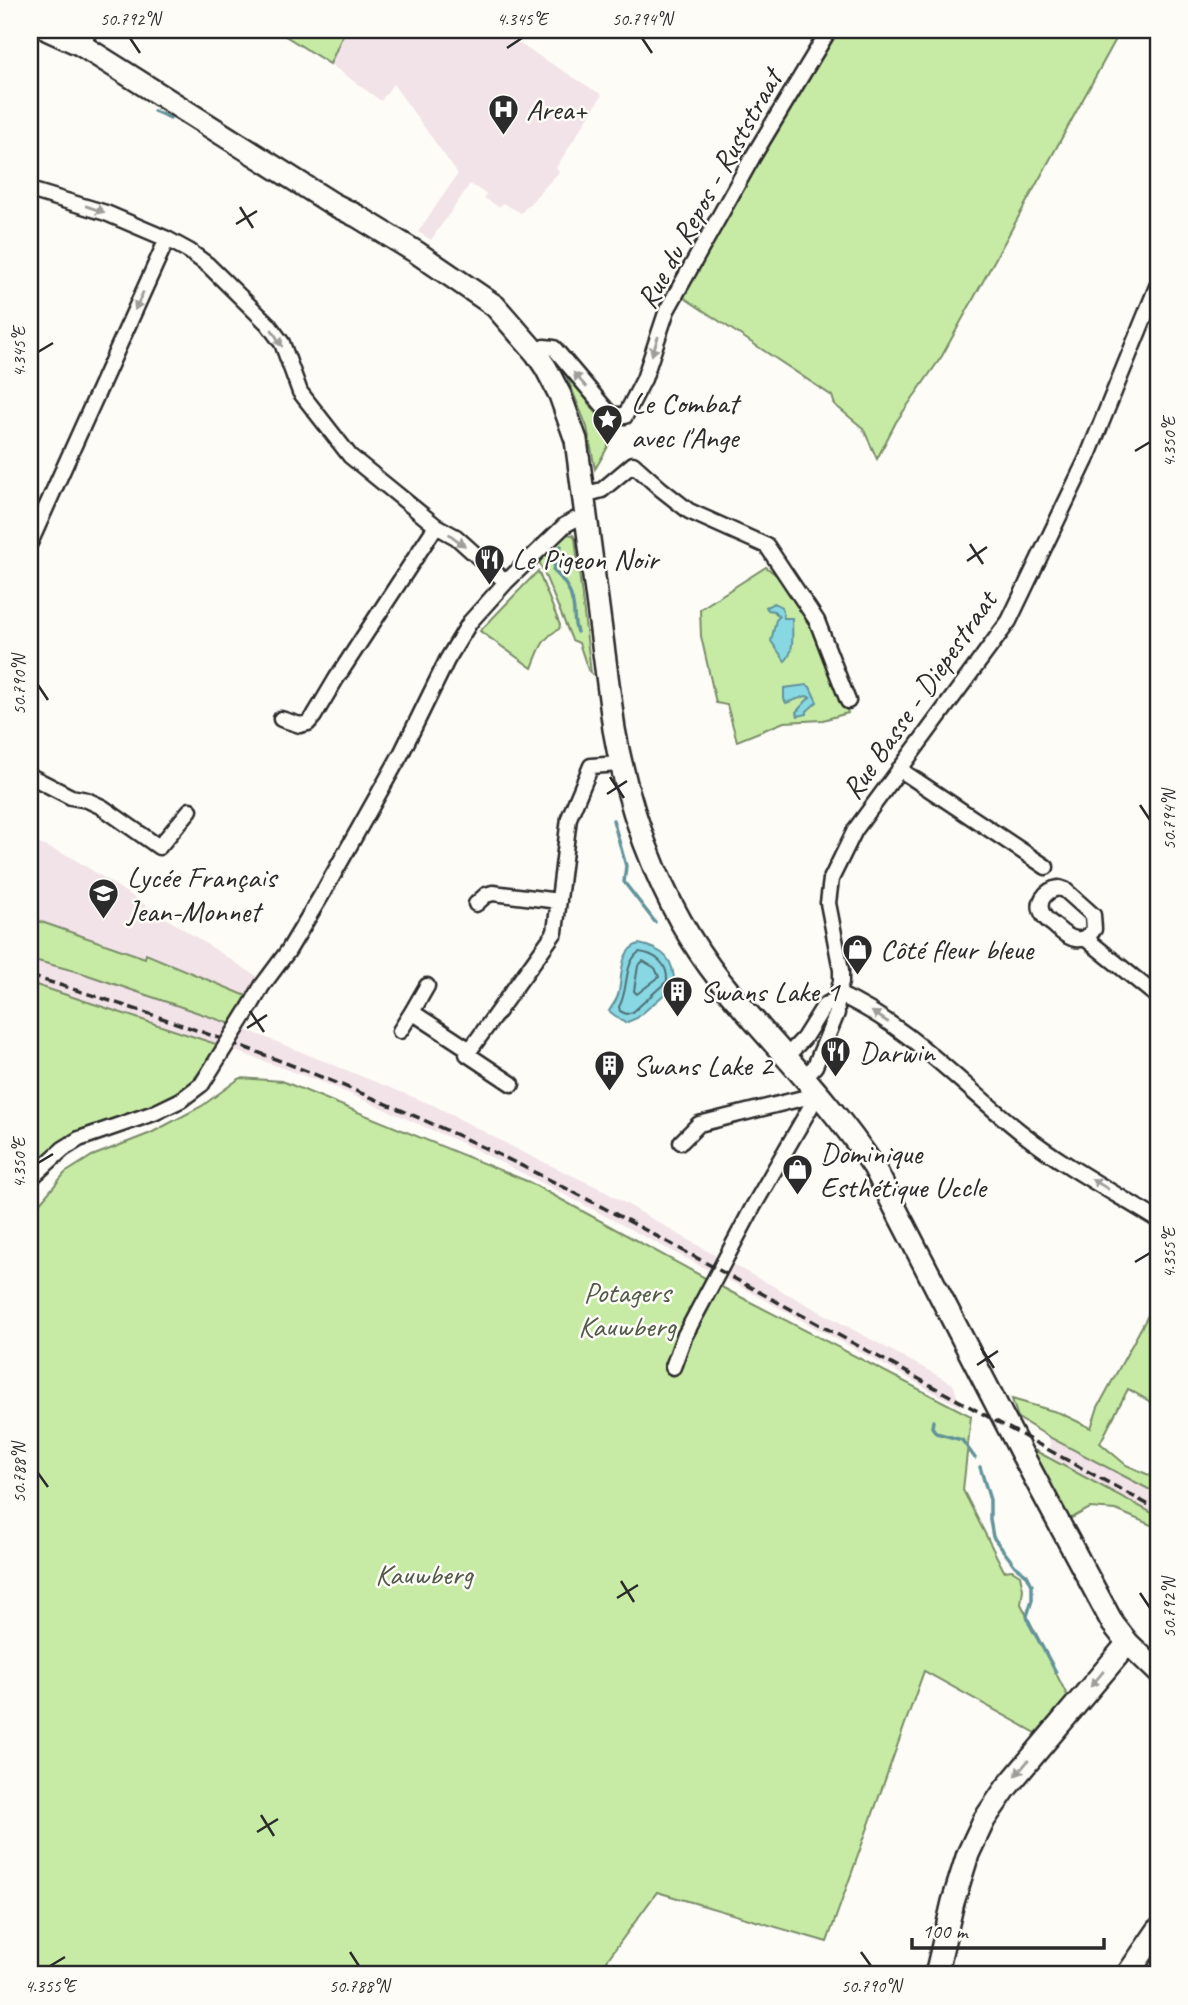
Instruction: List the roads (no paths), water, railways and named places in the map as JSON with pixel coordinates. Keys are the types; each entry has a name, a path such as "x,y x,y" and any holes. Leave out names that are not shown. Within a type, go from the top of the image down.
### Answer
{"main road":[{"path":"48,30 85,37 333,204 416,252 495,306 536,353 551,377 576,440 620,764 651,860 678,916 712,970 810,1085 874,1167 1085,1575 1113,1624 1158,1672"},
{"path":"936,1975 953,1902 968,1854 984,1820 1006,1788 1128,1643"},
{"path":"1127,1975 1158,1930"}],"street":[{"name":"Rue du Repos - Ruststraat","path":"536,353 544,347 554,348 610,414 625,416 643,379 667,310 752,158 830,30"},
{"path":"30,190 106,213 167,239 208,265 268,324 282,344 300,392 349,456 436,526 456,537 506,582"},
{"path":"30,543 167,239"},
{"name":"Rue Basse - Diepestraat","path":"810,1085 837,1013 841,970 828,903 831,879 855,830 1009,621 1153,311 1158,284"},
{"path":"584,495 602,491 634,464 660,489 689,511 767,546 817,621 848,701"},
{"path":"30,1178 79,1139 154,1113 181,1100 202,1084 324,891 401,754 447,660 470,622 506,582 565,525 574,520 587,519"},
{"path":"281,719 299,726 308,723 314,716 436,526"},
{"path":"512,1084 467,1054 555,932 569,818 591,766 620,764"},
{"path":"899,769 1046,867"},
{"path":"30,776 71,797 102,807 159,846 190,810"},
{"path":"476,904 486,895 493,893 559,901"},
{"path":"1085,938 1158,997"},
{"path":"400,1031 427,986"},
{"path":"786,1057 804,1038 824,1006 837,997 858,1003 904,1033 1022,1133 1158,1220"},
{"path":"412,1012 470,1050"},
{"path":"681,1142 699,1124 803,1098 810,1085"},
{"path":"673,1367 684,1336 810,1108 810,1085"}],"water":[{"path":"774,603 782,607 784,618 792,618 792,648 785,661 771,641 779,617 766,607"},
{"path":"807,685 817,702 807,714 798,716 796,712 810,697 786,703 784,688"},
{"path":"639,944 655,949 666,957 672,969 674,986 637,1018 625,1023 609,1011 618,995 624,959 632,947"}],"waterway":[{"path":"154,111 170,118"},
{"path":"561,546 553,570 570,594 577,632"},
{"path":"613,820 626,866 624,882 655,922"},
{"path":"933,1421 932,1427 936,1433 962,1440 975,1458"},
{"path":"980,1467 990,1500 993,1537 1015,1566 1027,1575 1032,1585 1032,1600 1027,1616 1056,1672"}],"railway":[{"path":"30,976 194,1029 301,1069 499,1155 656,1236 1158,1510"}],"place":[{"name":"Area+","path":"503,136"},
{"name":"Le Combat avec l'Ange","path":"608,447"},
{"name":"Le Pigeon Noir","path":"489,586"},
{"name":"Lycée Français Jean-Monnet","path":"104,921"},
{"name":"Côté fleur bleue","path":"857,976"},
{"name":"Swans Lake 1","path":"677,1018"},
{"name":"Darwin","path":"836,1079"},
{"name":"Swans Lake 2","path":"610,1092"},
{"name":"Dominique Esthétique Uccle","path":"797,1197"}],"park label":[{"name":"Potagers Kauwberg","path":"627,1309"},
{"name":"Kauwberg","path":"424,1574"}]}
